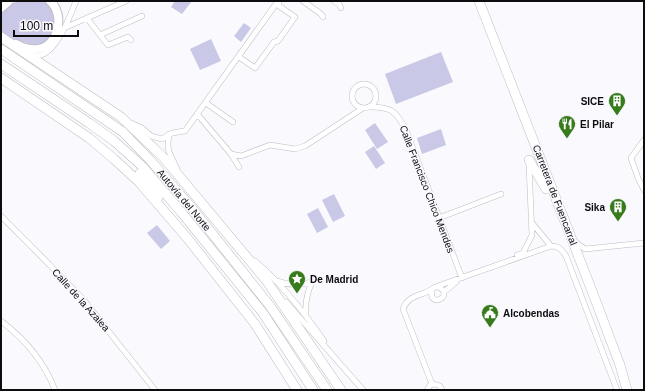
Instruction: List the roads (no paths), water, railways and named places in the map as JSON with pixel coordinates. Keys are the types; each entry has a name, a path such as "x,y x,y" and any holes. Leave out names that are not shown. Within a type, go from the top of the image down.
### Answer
{"highway":[{"name":"Carretera de Fuencarral","path":"474,1 616,370 622,390"},
{"name":"Carretera de Fuencarral","path":"479,1 620,364 627,390"},
{"path":"1,37 121,118 164,158 266,280 341,389"},
{"name":"Autovía del Norte","path":"1,49 123,132 150,160 270,306 327,390"},
{"name":"Autovía del Norte","path":"1,64 114,141 142,166 263,313 314,390"},
{"path":"1,78 89,138 114,158 139,182 188,239 255,324 297,390"},
{"path":"123,132 132,136 177,178 249,263 254,266"},
{"path":"114,141 146,179 188,239"},
{"path":"529,160 546,189"}],"main road":[{"path":"1,8 9,1"},
{"path":"1,37 22,47 30,49 38,49 47,45 57,32 59,22 58,13 50,1"}],"street":[{"path":"22,47 34,56 39,56 46,53 52,47 64,28 76,1"},
{"path":"64,28 126,1"},
{"path":"239,56 255,68 274,42 278,41 295,17 279,6 279,1"},
{"path":"121,118 142,128 151,136 162,138 169,134 185,132 279,1"},
{"path":"303,1 323,17"},
{"path":"334,1 339,4 341,8"},
{"path":"100,35 142,16"},
{"path":"87,18 108,45 128,36 131,40"},
{"path":"351,117 353,112 352,95 353,91 358,85 363,84 374,88 376,98 370,106"},
{"name":"Calle Francisco Chico Mendes","path":"376,98 384,107 396,114 406,130 462,278"},
{"path":"206,103 233,122"},
{"path":"353,103 363,108"},
{"path":"232,154 241,156 270,145 295,149 305,146 363,108 370,106 384,107"},
{"path":"198,114 232,154 239,167"},
{"path":"169,134 167,146 168,153 182,178"},
{"path":"644,140 631,158 644,190"},
{"path":"502,263 523,253 532,235 529,160"},
{"path":"439,218 500,194"},
{"name":"Calle de la Azalea","path":"1,216 83,299 155,390"},
{"path":"532,224 551,246"},
{"path":"573,241 585,249 644,243"},
{"path":"462,278 444,292 444,296 438,300 434,300 432,293 435,287 551,246 562,249 617,390"},
{"path":"239,248 278,282 306,315 335,358"},
{"path":"266,280 363,390"},
{"path":"278,282 283,284 299,285 312,282 308,291 305,306 306,315"},
{"path":"438,287 444,292"},
{"path":"432,293 412,297 406,302 403,309 432,384"},
{"path":"1,321 13,330 39,358 47,370 55,390"},
{"path":"427,390 432,384"},
{"path":"432,384 437,384 442,390"}],"place":[{"name":"SICE","path":"617,116"},
{"name":"El Pilar","path":"567,139"},
{"name":"Sika","path":"618,222"},
{"name":"De Madrid","path":"297,294"},
{"name":"Alcobendas","path":"490,328"}]}
